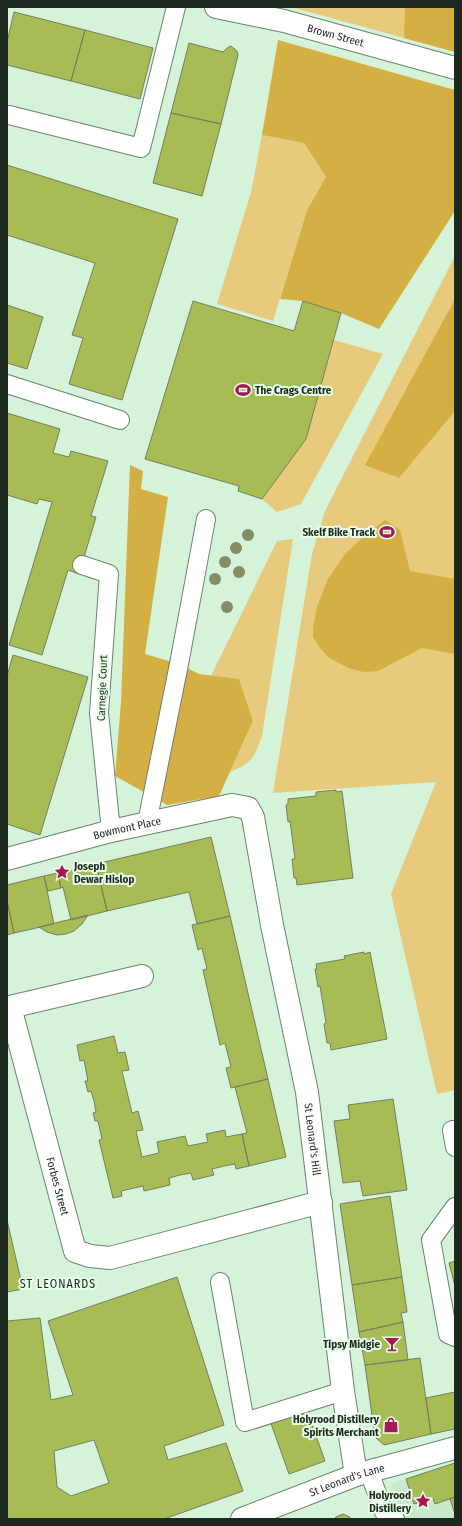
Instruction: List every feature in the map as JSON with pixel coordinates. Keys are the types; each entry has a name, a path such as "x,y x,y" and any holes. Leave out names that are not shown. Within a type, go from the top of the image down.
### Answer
{"street":[{"name":"Brown Street","path":"216,7 284,21 455,68"},
{"name":"Bowmont Place","path":"7,859 111,831 232,805 248,808"},
{"name":"St Leonard's Hill","path":"248,808 253,817 272,925 307,1092 343,1392 363,1473"},
{"name":"Forbes Street","path":"142,976 10,1007 75,1251 90,1256 110,1258 321,1202"},
{"name":"St Leonard's Lane","path":"242,1519 363,1473 455,1448"}],"lane":[{"path":"9,115 141,148 176,7"},
{"path":"7,384 120,420"},
{"path":"147,823 180,664 206,519"},
{"name":"Carnegie Court","path":"82,565 109,574 99,713 111,831"},
{"path":"452,1130 455,1147"},
{"path":"455,1207 431,1240 448,1334 455,1337"},
{"path":"220,1282 246,1422 343,1392"},
{"path":"363,1473 384,1512 395,1519"}],"shaded area":[{"path":"291,7 455,7 455,52"},
{"path":"405,7 455,7 455,52 404,38"},
{"path":"278,40 455,90 455,211 379,329 341,313 303,301 280,299 307,210 326,177 304,143 262,135"},
{"path":"262,135 304,143 326,177 307,210 273,321 217,304 251,192"},
{"name":"Skelf Bike Track","path":"455,256 455,1090 437,1094 391,894 436,782 273,793 312,554 325,511"},
{"path":"455,299 455,411 399,478 365,465"},
{"path":"334,340 383,354 301,504 277,512 262,499 306,439"},
{"path":"130,465 143,471 141,489 168,497 145,654 179,664 199,674 239,679 253,721 219,796 167,805 115,776 121,702"},
{"path":"385,520 400,530 410,571 455,579 455,654 422,648 378,671 364,672 351,669 329,658 319,647 313,637 313,627 317,607 328,579 345,554 363,537"},
{"path":"293,539 262,736 257,750 251,759 243,766 230,772 253,721 211,676 277,541"},
{"name":"Holyrood Distillery","path":"455,1463 455,1519 388,1519 392,1483"}],"building":[{"path":"14,12 85,30 71,81 7,65 7,42"},
{"path":"85,30 153,48 140,99 71,81"},
{"path":"189,43 223,52 231,46 237,51 238,55 221,124 171,113"},
{"path":"171,113 221,124 202,196 153,183"},
{"path":"7,165 178,219 122,400 69,384 83,338 72,335 95,263 7,235"},
{"name":"The Crags Centre","path":"193,301 294,331 303,301 341,313 306,439 262,499 238,491 239,486 145,459"},
{"path":"7,305 43,317 27,369 7,363"},
{"path":"7,413 60,429 53,453 69,457 71,451 108,461 91,516 96,517 79,574 68,570 42,655 9,645 52,502 39,499 37,504 7,495"},
{"path":"13,655 88,677 40,835 7,824 7,676"},
{"path":"336,790 336,792 342,791 353,878 297,885 296,878 294,878 292,859 295,859 290,821 288,822 286,805 288,804 288,799 316,796 316,792"},
{"path":"211,837 230,916 197,924 189,892 107,911 96,864"},
{"path":"96,864 107,911 71,920 58,873"},
{"path":"58,873 61,888 48,891 44,876"},
{"path":"44,876 54,924 14,933 7,901 7,885"},
{"path":"7,901 14,933 7,935"},
{"path":"88,915 82,924 74,931 66,934 57,935 47,932 39,927"},
{"path":"230,916 268,1079 231,1088 226,1068 231,1067 225,1043 220,1045 203,970 207,969 202,948 198,950 192,925"},
{"path":"364,952 364,954 370,952 387,1039 331,1050 330,1043 327,1043 324,1024 326,1023 320,986 318,987 315,969 317,969 316,964 345,959 344,956"},
{"path":"114,1036 118,1053 125,1052 129,1070 122,1071 132,1113 138,1111 143,1130 136,1131 142,1157 159,1153 157,1142 185,1136 188,1146 208,1142 206,1134 225,1130 226,1137 242,1134 249,1166 236,1169 235,1164 212,1169 214,1175 193,1180 191,1173 180,1175 169,1178 170,1185 144,1191 143,1186 121,1191 122,1196 113,1198 99,1140 102,1139 98,1121 95,1121 93,1113 96,1112 94,1101 91,1091 88,1092 85,1081 88,1081 84,1060 80,1061 77,1045"},
{"path":"268,1079 286,1157 249,1166 242,1134 247,1133 235,1087"},
{"path":"393,1099 407,1190 363,1196 360,1181 343,1183 334,1121 350,1119 348,1105"},
{"path":"390,1196 402,1277 352,1285 340,1204"},
{"path":"7,1220 23,1289 7,1292"},
{"path":"455,1261 455,1286 449,1263"},
{"path":"177,1277 224,1425 164,1446 168,1460 226,1443 243,1491 164,1519 7,1519 7,1321 40,1318 51,1400 73,1395 48,1321","holes":["94,1440 109,1483 71,1496 57,1487 54,1451"]},
{"path":"402,1277 407,1312 401,1313 403,1322 359,1332 352,1285"},
{"path":"403,1322 408,1360 365,1365 359,1332"},
{"path":"420,1358 431,1434 384,1445 375,1437 365,1365"},
{"path":"455,1392 455,1429 431,1434 426,1398"},
{"path":"305,1405 325,1461 289,1474 269,1418"},
{"path":"455,1463 455,1497 435,1504 433,1498 414,1504 406,1479"},
{"path":"455,1497 455,1514 450,1499"},
{"path":"343,1514 350,1517 350,1519 334,1519 336,1517"}],"place":[{"name":"The Crags Centre","path":"243,390"},
{"name":"Skelf Bike Track","path":"387,532"},
{"name":"Joseph Dewar Hislop","path":"62,872"},
{"name":"Tipsy Midgie","path":"392,1344"},
{"name":"Holyrood Distillery Spirits Merchant","path":"391,1425"},
{"name":"Holyrood Distillery","path":"423,1501"}],"district":[{"name":"ST LEONARDS","path":"58,1284"}]}
